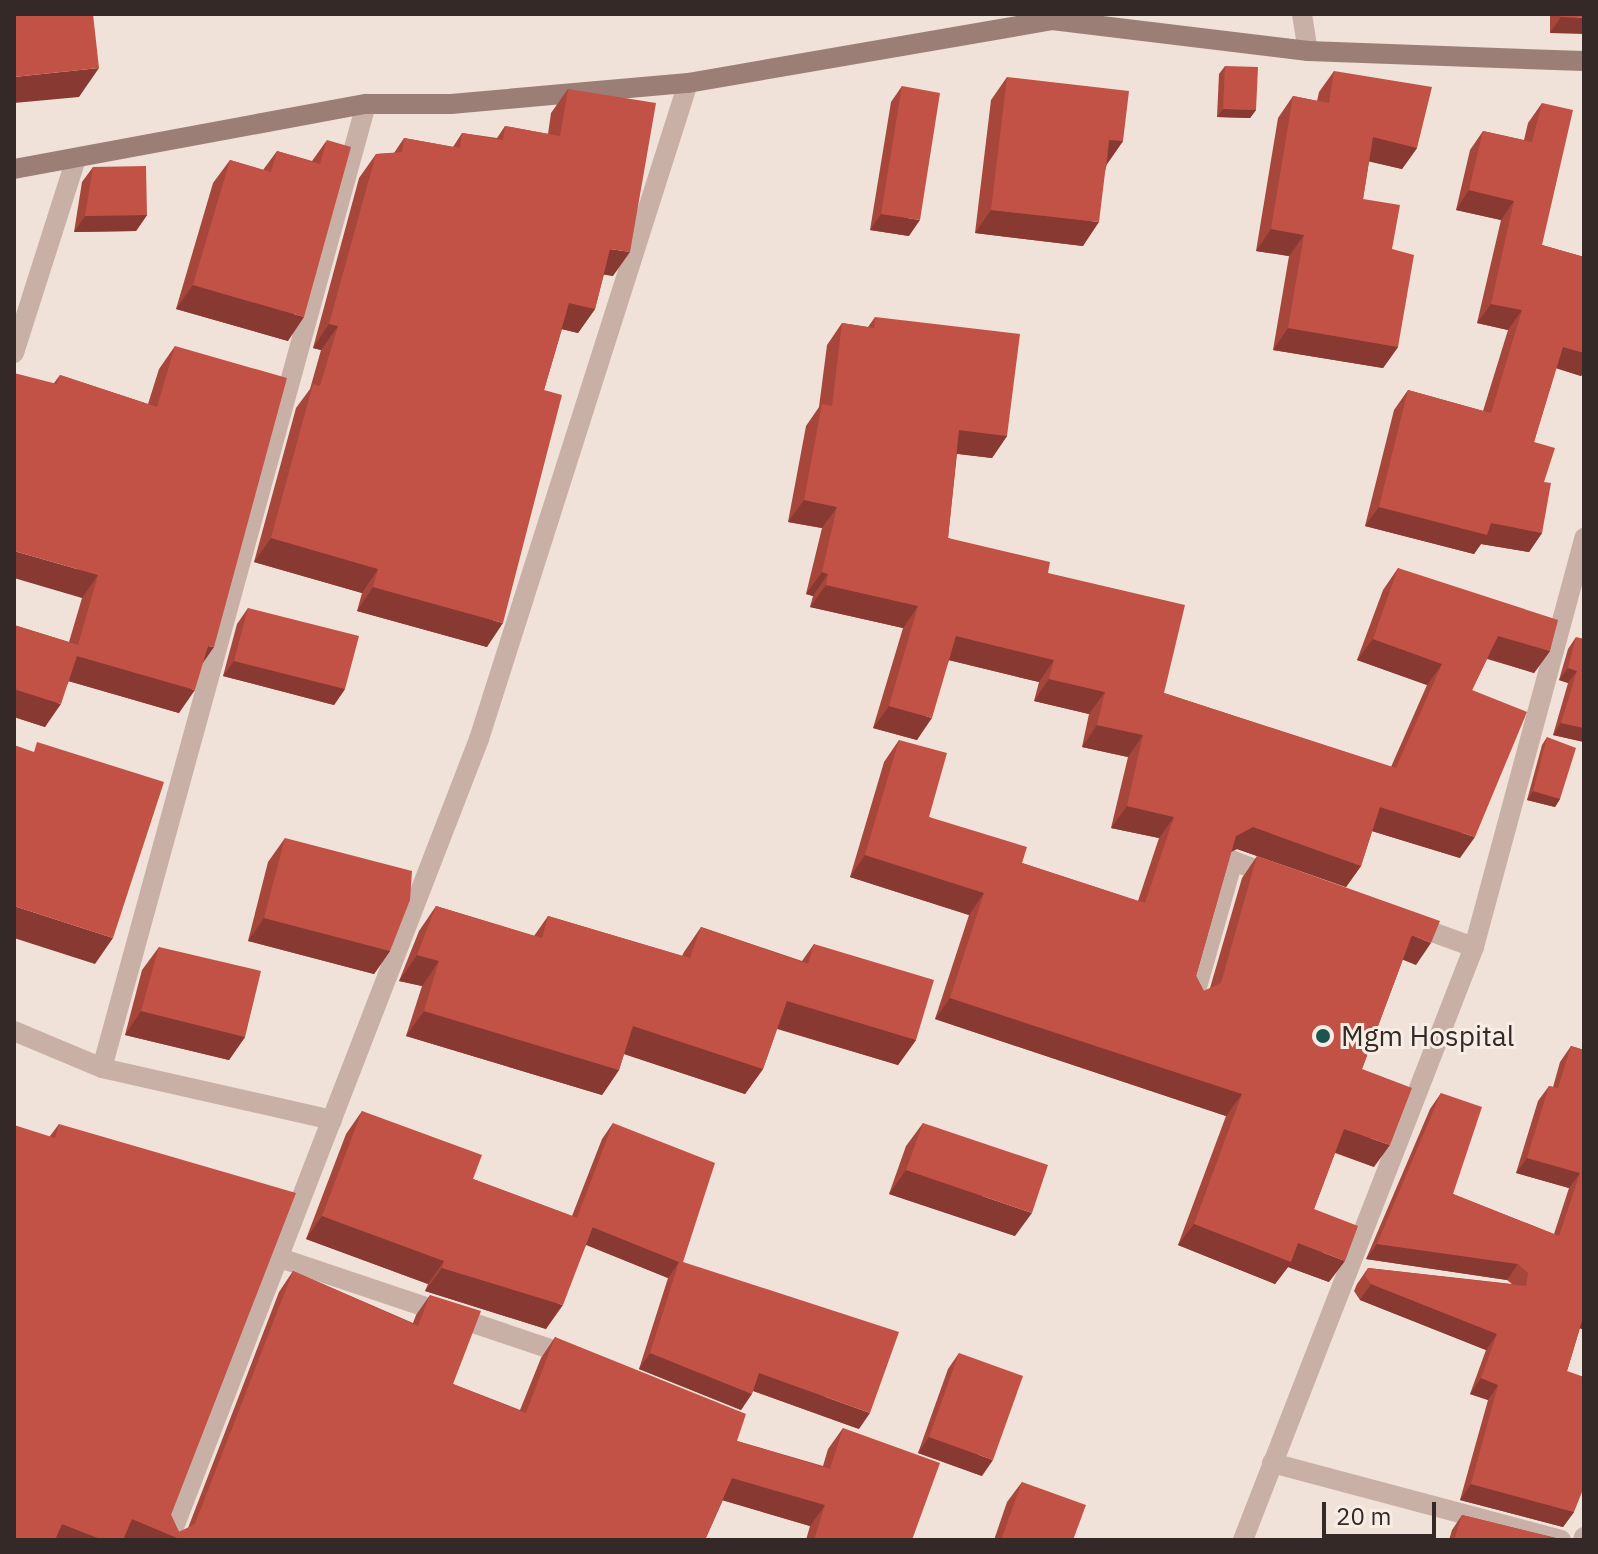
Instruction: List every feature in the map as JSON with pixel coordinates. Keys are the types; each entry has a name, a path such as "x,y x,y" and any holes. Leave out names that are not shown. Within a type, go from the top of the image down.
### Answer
{"street":[{"path":"1302,14 1308,51"},
{"path":"14,169 75,162 366,104 451,104 688,83 1052,20 1308,51 1584,61"},
{"path":"169,1540 283,1259 332,1120 479,739 688,83"},
{"path":"102,1068 366,104"},
{"path":"14,353 75,162"},
{"path":"1243,1540 1343,1269 1474,947 1584,538"},
{"path":"1193,1001 1233,861 1293,883"},
{"path":"1383,915 1474,947"},
{"path":"14,1031 102,1068 332,1120"},
{"path":"283,1259 588,1363"},
{"path":"1343,1269 1373,1273"},
{"path":"1272,1463 1561,1540"}],"building":[{"path":"14,14 93,14 99,68 14,77"},
{"path":"1561,14 1584,14 1584,18 1561,17"},
{"path":"1225,66 1258,67 1256,110 1223,109"},
{"path":"1334,71 1432,87 1417,148 1373,137 1363,199 1400,205 1392,249 1414,255 1398,347 1288,328 1304,235 1271,229 1293,96 1329,103"},
{"path":"1007,77 1129,91 1123,141 1109,140 1099,222 991,210"},
{"path":"902,86 940,93 920,220 881,214"},
{"path":"568,89 656,103 630,252 610,249 595,309 569,303 544,390 562,395 503,623 373,587 378,569 271,538 313,384 320,386 338,326 329,324 376,154 402,152 404,138 460,148 462,133 503,140 505,126 560,136"},
{"path":"1542,103 1573,110 1542,245 1584,257 1584,353 1563,347 1534,442 1555,448 1544,482 1551,483 1542,533 1491,523 1487,535 1379,507 1408,390 1491,413 1522,310 1491,304 1514,201 1469,190 1483,131 1532,142"},
{"path":"327,140 351,147 304,317 193,285 230,160 271,172 277,151 320,164"},
{"path":"146,166 147,215 85,216 93,167"},
{"path":"875,317 1020,334 1007,436 959,430 948,538 1050,562 1048,573 1185,605 1164,693 1396,768 1442,664 1373,639 1398,568 1558,620 1550,651 1498,636 1472,690 1527,712 1475,837 1380,807 1361,866 1253,827 1236,836 1196,976 1204,991 1221,983 1257,856 1440,921 1431,943 1412,935 1362,1069 1412,1088 1390,1145 1344,1129 1314,1209 1358,1226 1345,1261 1298,1243 1291,1262 1194,1224 1242,1094 950,998 984,893 865,855 899,740 947,753 929,817 1027,847 1022,863 1145,903 1174,817 1127,806 1143,735 1097,725 1105,692 1049,679 1054,660 956,636 932,718 889,706 918,606 826,585 828,574 822,572 837,507 804,500 822,404 832,406 842,323 874,328"},
{"path":"175,346 287,378 214,647 208,646 195,690 77,656 61,704 14,689 14,625 78,645 98,575 14,551 14,373 57,384 60,375 157,407"},
{"path":"248,608 359,636 345,689 234,661"},
{"path":"1576,637 1584,639 1584,728 1561,723 1577,671 1568,668"},
{"path":"1547,737 1576,748 1560,799 1533,791"},
{"path":"37,742 164,782 113,938 14,906 14,745 34,752"},
{"path":"285,838 412,871 410,900 390,951 264,918"},
{"path":"436,906 542,938 548,916 690,958 701,927 808,964 814,944 934,980 916,1040 787,1001 763,1069 633,1026 619,1070 424,1011 439,961 417,955"},
{"path":"159,947 261,971 245,1037 141,1011"},
{"path":"1571,1046 1584,1050 1584,1314 1567,1371 1584,1377 1584,1487 1574,1512 1471,1484 1498,1385 1481,1378 1497,1334 1371,1284 1365,1276 1368,1268 1526,1286 1528,1273 1518,1264 1377,1244 1441,1093 1482,1107 1453,1194 1559,1236 1580,1173 1527,1158 1549,1086 1558,1088"},
{"path":"362,1111 482,1155 473,1179 594,1224 563,1305 442,1268 444,1261 322,1216"},
{"path":"613,1123 715,1163 683,1262 899,1332 870,1413 759,1373 752,1394 650,1353 679,1262 577,1218"},
{"path":"923,1123 1048,1165 1032,1213 906,1170"},
{"path":"59,1124 296,1193 171,1515 179,1532 195,1524 293,1271 418,1326 430,1295 481,1311 453,1384 526,1413 555,1337 746,1414 737,1441 830,1469 843,1428 940,1463 912,1540 814,1540 825,1505 732,1478 705,1540 182,1540 132,1519 123,1540 103,1540 62,1524 55,1540 14,1540 14,1125 55,1138"},
{"path":"959,1353 1023,1376 993,1460 929,1437"},
{"path":"1022,1482 1086,1505 1073,1540 1001,1540"},
{"path":"1462,1515 1564,1540 1454,1540"}],"place":[{"name":"Mgm Hospital","path":"1323,1036"}]}
